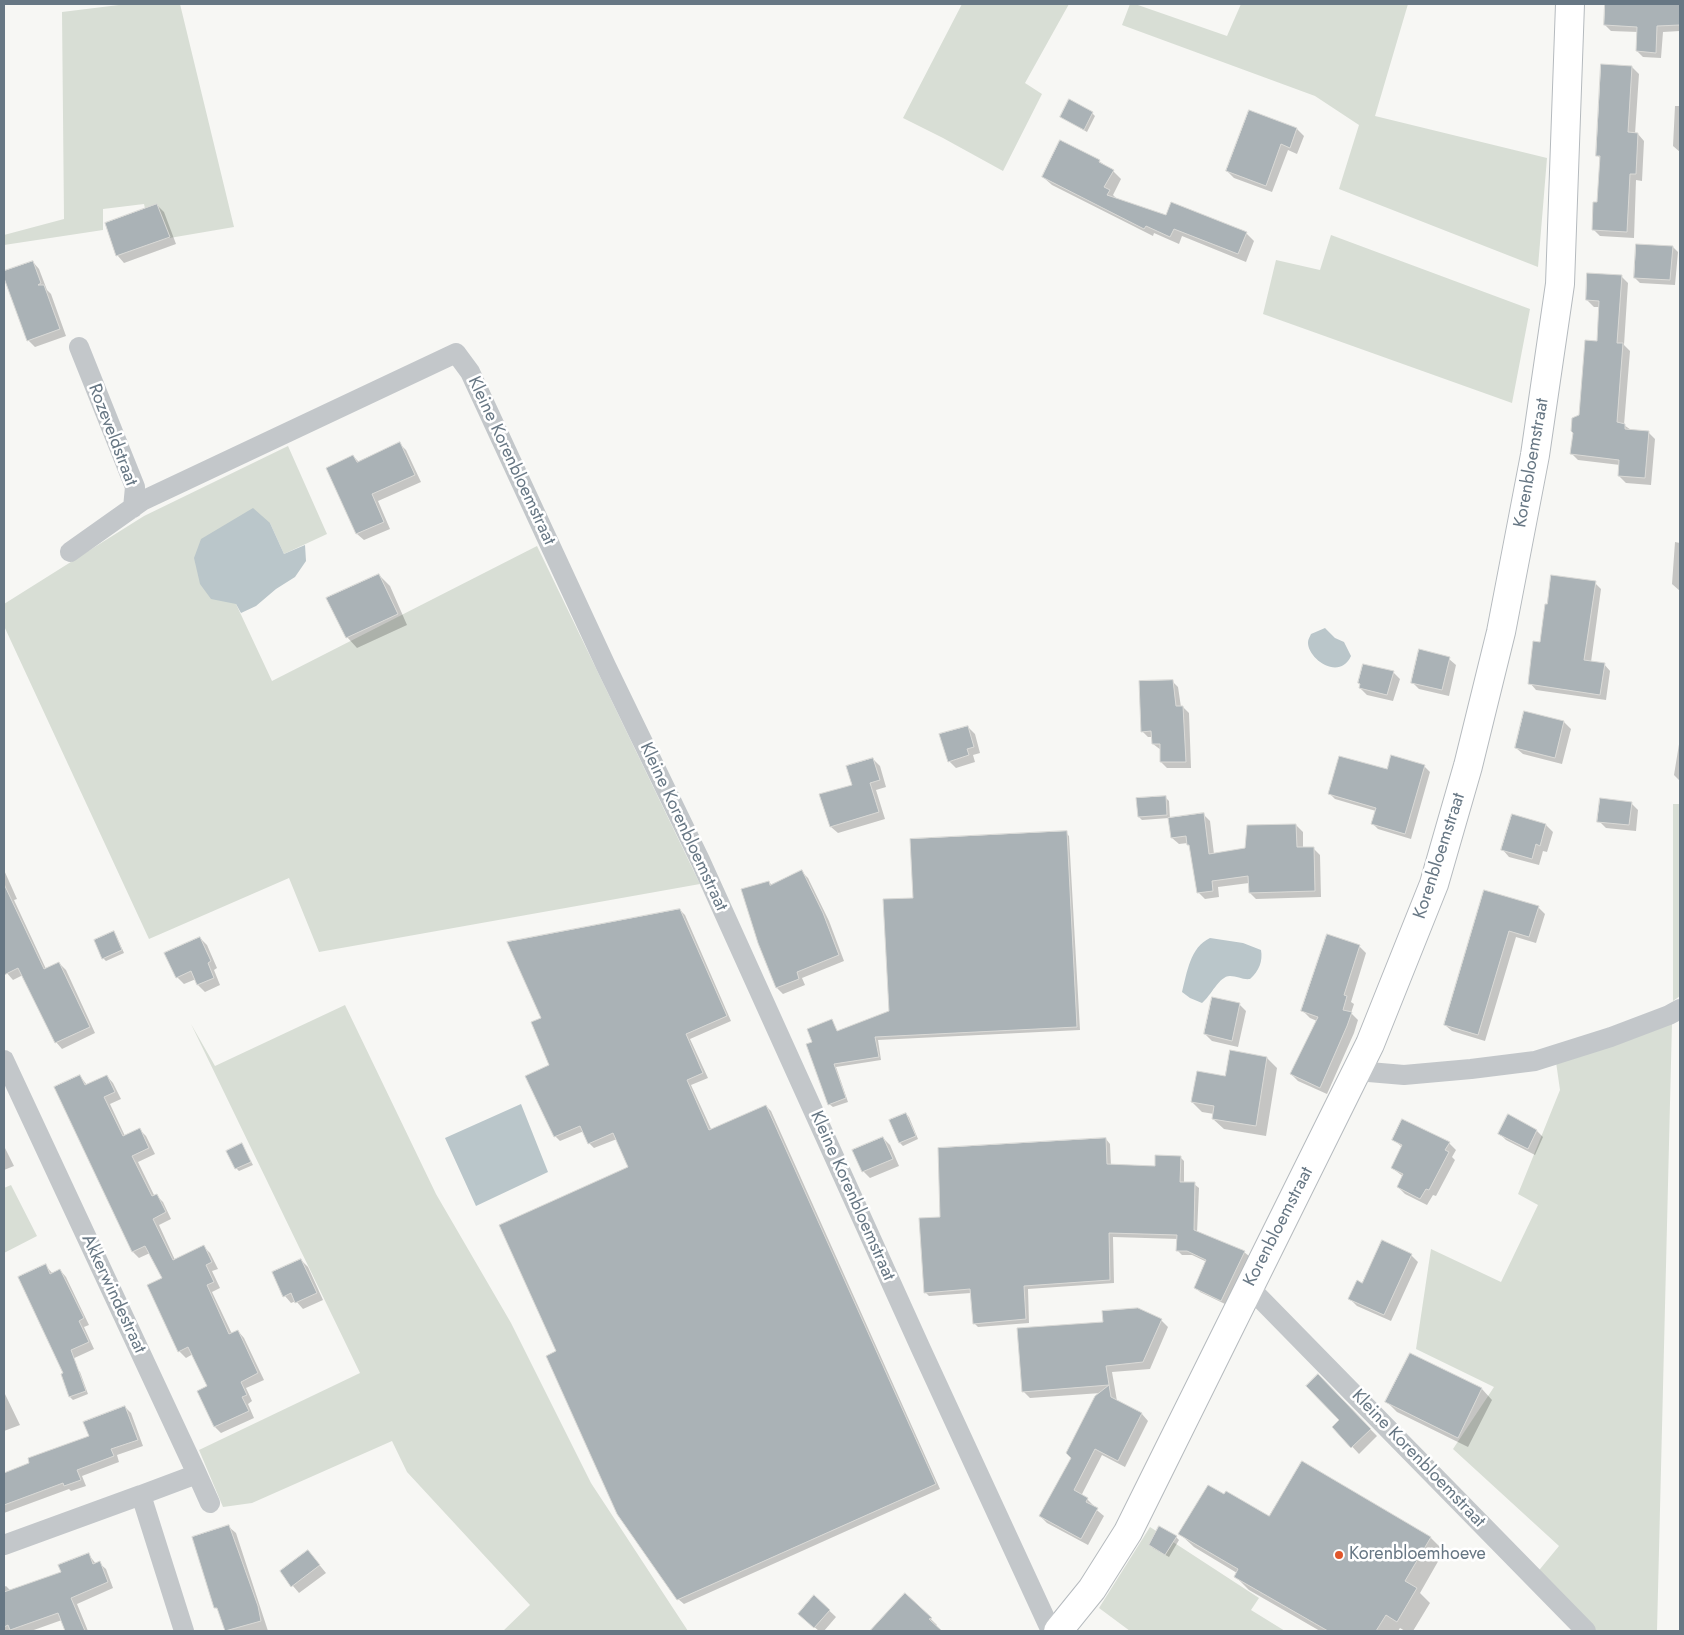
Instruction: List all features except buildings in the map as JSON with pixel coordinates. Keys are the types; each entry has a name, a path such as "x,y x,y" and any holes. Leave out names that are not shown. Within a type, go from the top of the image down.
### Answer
{"street":[{"name":"Korenbloemstraat","path":"1058,1631 1092,1589 1128,1532 1370,1044 1434,884 1468,766 1503,623 1535,455 1560,284 1570,4"},
{"name":"Rozeveldstraat","path":"70,552 133,508 135,487 79,347"},
{"name":"Kleine Korenbloemstraat","path":"133,508 142,501 456,353 470,372 606,666 700,860 1051,1631"},
{"path":"1357,1071 1404,1075 1536,1061 1611,1037 1669,1015 1680,1008"},
{"name":"Akkerwindestraat","path":"4,1060 210,1503"},
{"name":"Kleine Korenbloemstraat","path":"1249,1287 1586,1631"},
{"path":"4,1545 197,1474"},
{"path":"141,1495 184,1631"}],"shaded area":[{"path":"127,4 180,4 234,227 152,241 144,204 103,209 103,230 4,245 4,235 64,219 62,12"},
{"path":"962,4 1069,4 1025,83 1042,94 1003,171 903,118"},
{"path":"1130,4 1135,4 1227,36 1241,4 1408,4 1375,116 1547,158 1538,267 1339,189 1359,125 1315,96 1122,25"},
{"path":"1331,235 1530,309 1512,403 1263,314 1276,260 1320,270"},
{"path":"288,446 327,534 284,554 270,523 236,604 272,681 537,546 700,884 319,952 289,878 149,939 4,626 4,604 144,516"},
{"path":"253,508 270,523 284,554 305,545 306,561 295,577 276,589 256,606 241,613 236,604 211,599 200,584 194,558 201,539"},
{"path":"1325,628 1335,638 1344,642 1351,656 1346,664 1332,667 1325,665 1313,655 1308,641 1311,634"},
{"path":"1673,804 1680,804 1680,996 1673,1001"},
{"path":"1210,938 1243,943 1261,950 1261,962 1256,973 1250,979 1230,976 1222,979 1202,1003 1182,992 1190,961 1203,942"},
{"path":"345,1005 436,1194 511,1323 591,1483 688,1631 503,1631 530,1605 407,1472 392,1441 252,1503 223,1507 199,1450 360,1373 191,1024 215,1066"},
{"path":"1672,1022 1657,1631 1594,1631 1536,1574 1559,1546 1453,1449 1494,1387 1416,1349 1431,1249 1501,1282 1538,1205 1518,1194 1560,1090 1556,1062"},
{"path":"521,1104 548,1172 476,1206 445,1138"},
{"path":"11,1185 37,1236 4,1253 4,1188"},
{"path":"1150,1527 1259,1598 1251,1610 1285,1631 1130,1631 1099,1608"}],"place":[{"name":"Korenbloemhoeve","path":"1339,1555"}]}
